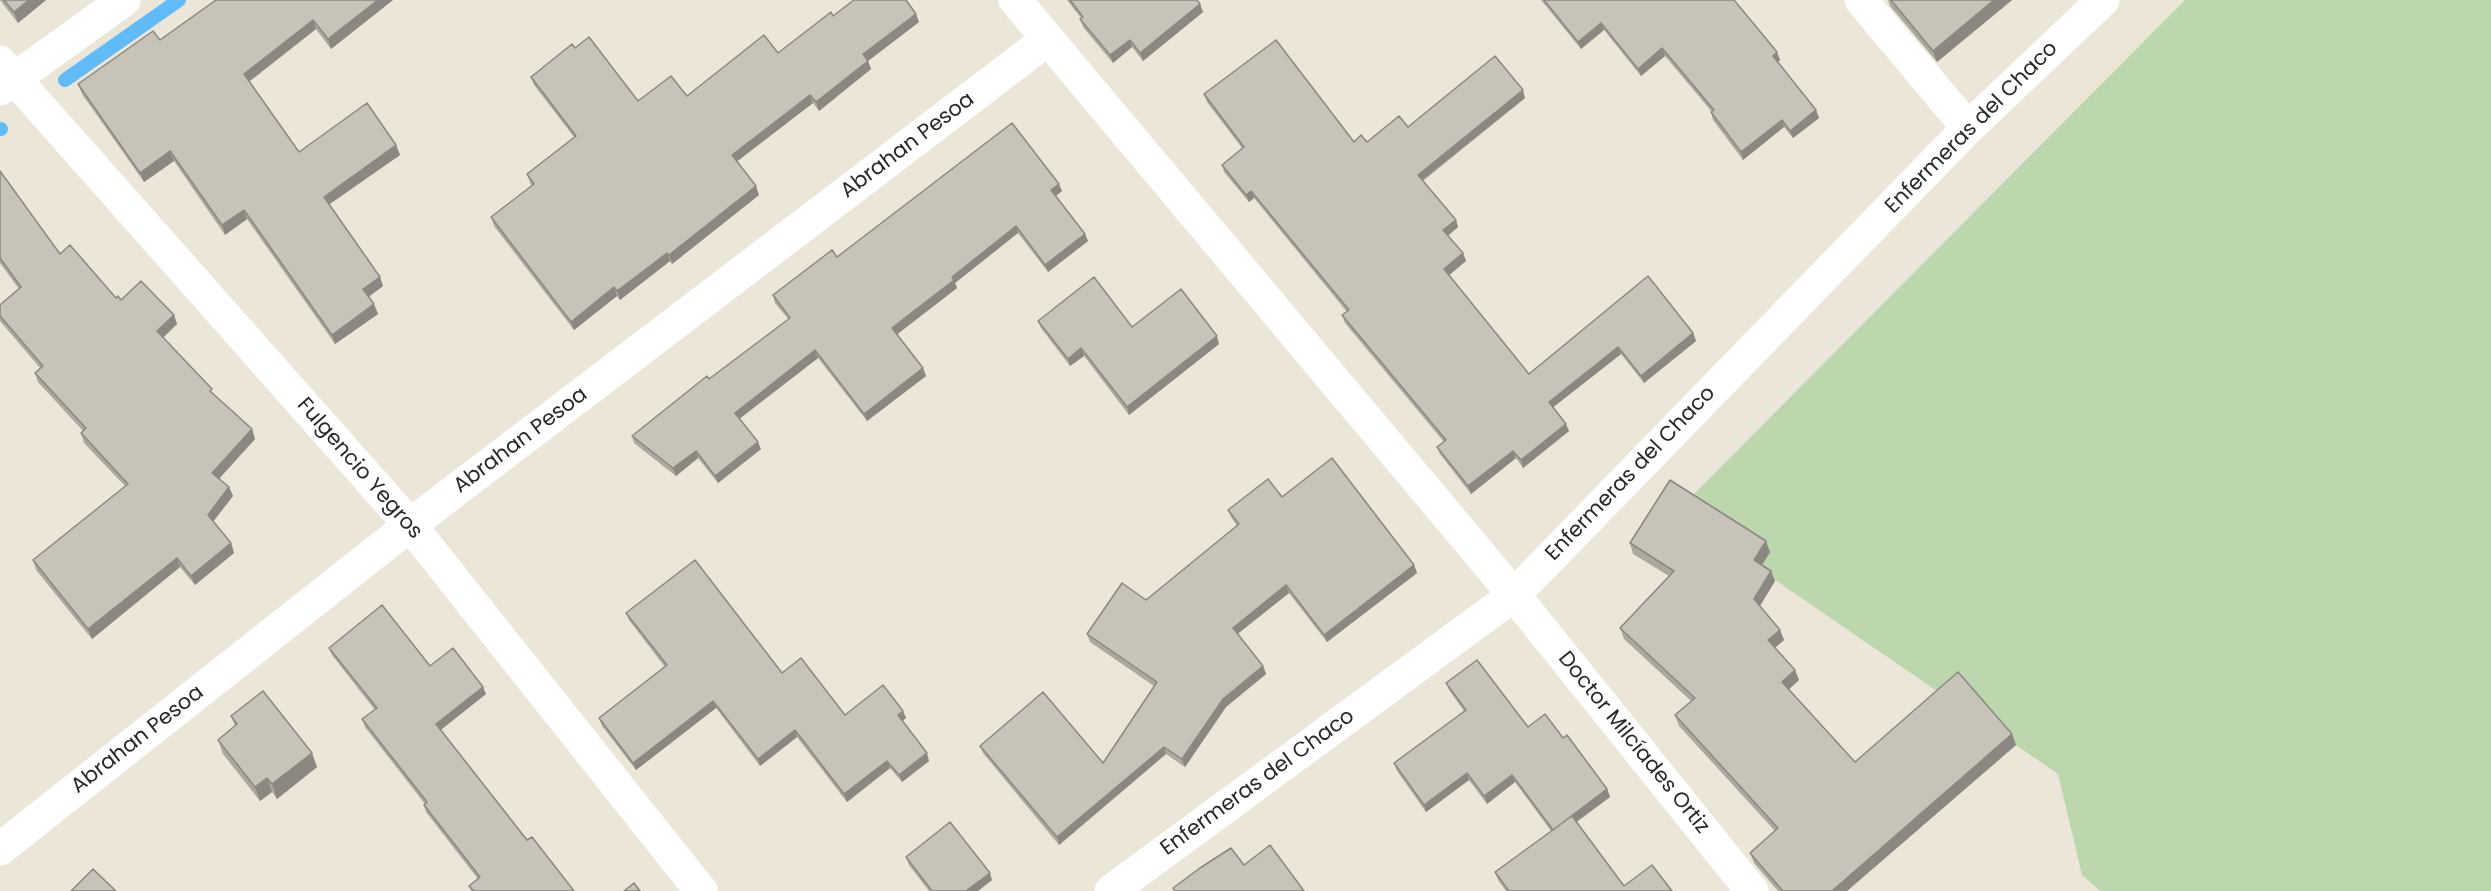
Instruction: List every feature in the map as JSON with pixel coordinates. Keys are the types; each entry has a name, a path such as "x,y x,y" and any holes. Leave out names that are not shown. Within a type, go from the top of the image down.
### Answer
{"street":[{"path":"4,77 124,0"},
{"name":"Doctor Milcíades Ortiz","path":"1016,0 1514,595 1752,891"},
{"path":"1861,0 1968,128"},
{"name":"Enfermeras del Chaco","path":"1111,891 1514,595 1968,128 2103,0"},
{"name":"Abrahan Pesoa","path":"0,849 410,525 1048,39"},
{"name":"Fulgencio Yegros","path":"4,77 410,525 701,891"}],"green space":[{"path":"2185,0 2491,0 2491,891 2100,891 2082,875 2058,774 1676,512"}],"building":[{"path":"4,0 29,0 14,12"},
{"path":"216,0 378,0 328,39 313,20 244,74 299,152 367,103 396,145 324,197 380,277 363,289 374,304 332,335 244,210 222,225 170,151 140,173 78,84 153,31 160,40"},
{"path":"854,0 906,0 916,14 863,54 868,61 816,102 810,95 732,155 756,186 669,255 667,253 617,291 614,287 571,322 491,217 534,184 527,174 576,136 531,77 572,44 575,48 589,37 638,101 671,76 687,96 764,35 778,53 831,12 833,16"},
{"path":"1070,0 1197,0 1200,4 1140,53 1130,40 1110,55 1080,19 1083,17"},
{"path":"1544,0 1734,0 1777,52 1773,56 1816,110 1790,131 1782,120 1741,152 1711,112 1714,110 1662,48 1638,69 1601,23 1578,42"},
{"path":"1891,0 1994,0 1933,51"},
{"path":"1276,40 1354,142 1361,135 1367,142 1399,116 1408,127 1495,56 1523,90 1418,175 1456,220 1443,230 1463,253 1444,269 1529,374 1648,276 1693,333 1641,376 1618,347 1549,402 1566,424 1521,460 1513,451 1468,486 1437,447 1446,440 1342,315 1349,310 1251,191 1246,195 1222,165 1244,147 1204,94"},
{"path":"1012,123 1059,184 1051,190 1085,234 1045,265 1016,226 952,277 954,280 892,328 923,368 864,414 815,350 735,413 758,442 715,476 696,451 673,468 632,436 707,376 709,379 790,318 773,295 832,250 837,257"},
{"path":"0,171 60,254 70,245 116,298 118,296 121,300 141,281 174,315 157,331 212,389 210,391 252,429 212,473 229,487 208,515 231,543 191,576 177,558 88,629 33,560 128,484 81,433 86,428 35,373 43,366 0,316 0,305 21,287 0,258"},
{"path":"1094,277 1132,327 1181,289 1217,336 1127,407 1081,348 1068,359 1038,321"},
{"path":"1332,458 1414,565 1324,635 1286,585 1233,628 1263,666 1223,699 1182,759 1164,747 1057,837 980,746 1043,692 1103,763 1157,682 1087,634 1122,583 1146,600 1239,524 1228,510 1268,479 1282,497"},
{"path":"1670,480 1766,541 1754,560 1771,571 1754,599 1780,630 1768,640 1795,670 1782,682 1855,762 1958,672 2012,734 1832,891 1783,891 1750,853 1778,828 1675,715 1695,698 1620,628 1674,571 1630,543"},
{"path":"695,560 782,673 801,658 845,715 883,685 903,711 898,715 927,753 899,775 887,761 844,794 795,730 758,759 713,701 633,763 599,718 667,665 626,613"},
{"path":"382,605 430,666 453,648 483,687 436,724 527,840 532,837 574,891 474,891 469,886 480,877 424,805 427,802 362,719 377,708 329,648"},
{"path":"1477,660 1528,727 1545,714 1563,738 1567,735 1607,789 1553,830 1512,775 1484,796 1467,773 1424,805 1394,763 1466,710 1446,683"},
{"path":"263,691 312,753 272,784 267,778 255,787 218,740 237,724 231,716"},
{"path":"1572,816 1624,886 1652,865 1672,891 1509,891 1495,872"},
{"path":"950,822 990,873 966,891 932,891 906,857"},
{"path":"1270,845 1304,891 1175,891 1173,888 1231,848 1244,865"},
{"path":"93,869 116,891 71,891"},
{"path":"634,883 640,891 624,891"}],"waterway":[{"path":"65,80 179,0"}]}
